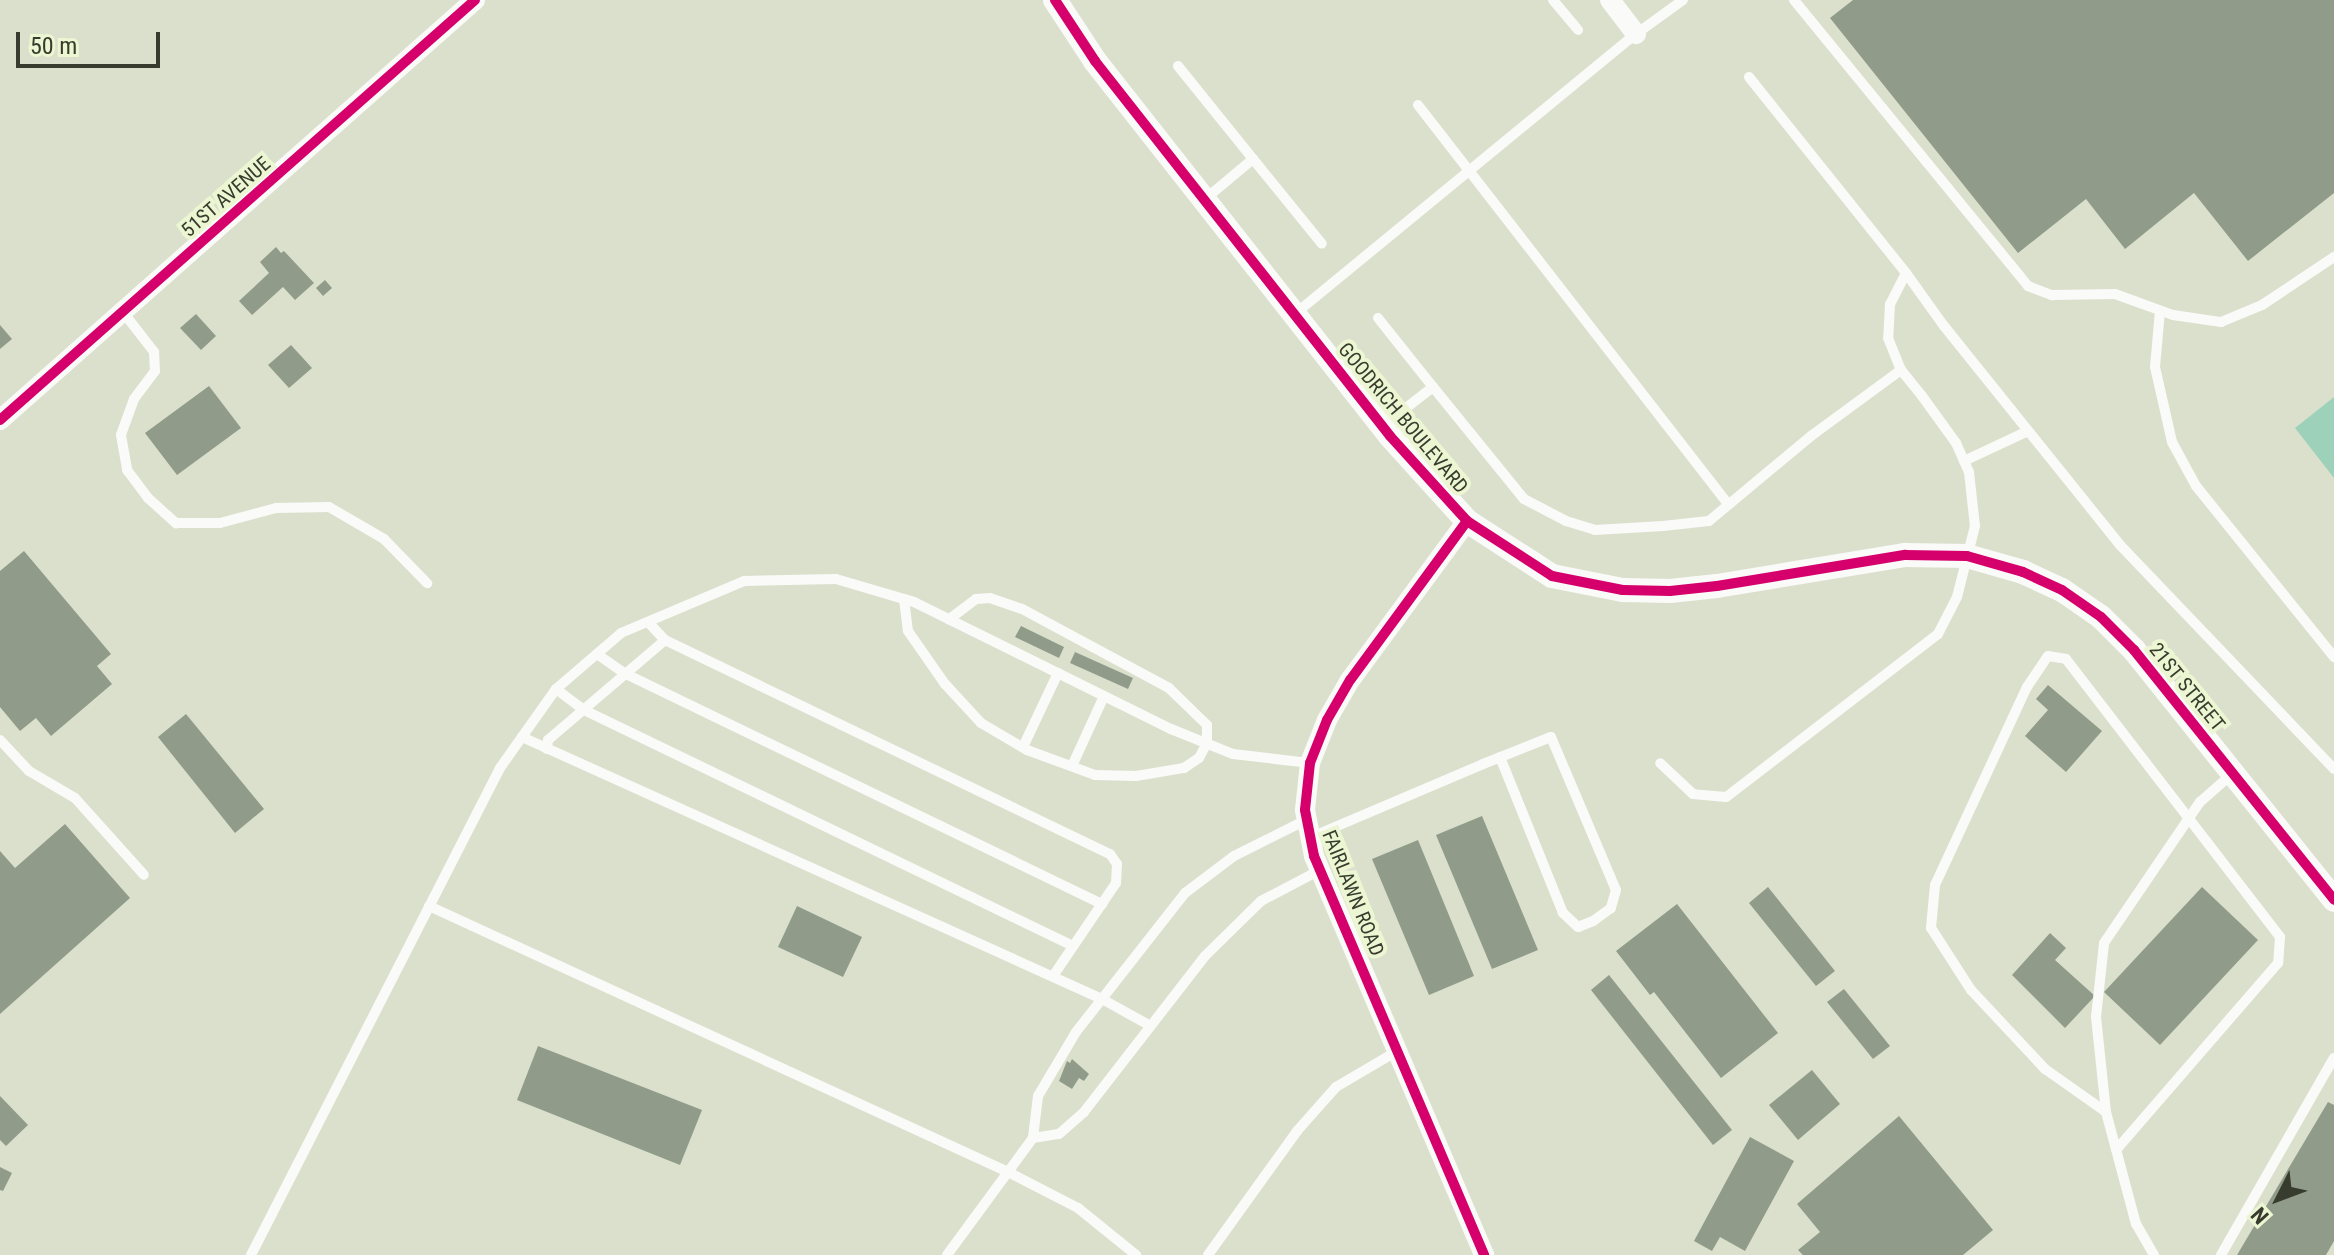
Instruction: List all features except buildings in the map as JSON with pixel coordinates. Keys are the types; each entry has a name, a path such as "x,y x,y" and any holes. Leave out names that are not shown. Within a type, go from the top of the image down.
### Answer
{"street":[{"name":"51ST AVENUE","path":"0,420 475,0"},
{"name":"GOODRICH BOULEVARD","path":"1055,0 1095,61 1382,426 1467,521 1552,576 1575,583 1623,590 1670,591 1905,555 1967,556"},
{"path":"1610,0 1636,34"},
{"name":"FAIRLAWN ROAD","path":"1467,521 1350,680 1327,720 1310,763 1308,829 1320,870 1484,1255"},
{"name":"21ST STREET","path":"1967,556 2023,572 2062,590 2101,617 2134,650 2332,892"}],"lane":[{"path":"1553,0 1578,30"},
{"path":"1294,314 1636,34 1683,0"},
{"path":"1794,0 2028,286 2052,295 2115,294 2160,311 2221,322 2262,305 2334,257"},
{"path":"1178,66 1322,244"},
{"path":"1749,77 2120,545 2334,769"},
{"path":"1418,105 1728,504"},
{"path":"1204,200 1253,159"},
{"path":"1660,763 1693,794 1726,797 1938,634 1957,597 1975,526 1969,472 1956,443 1901,370 1888,338 1890,304 1906,273"},
{"path":"2160,311 2155,367 2172,442 2196,486 2334,657"},
{"path":"123,312 154,352 155,371 134,399 121,435 127,470 148,498 176,523 220,523 276,508 329,507 384,539 427,583"},
{"path":"1378,318 1524,499 1566,521 1595,530 1709,521 1811,436 1901,370"},
{"path":"1382,426 1433,387"},
{"path":"1964,461 2028,431"},
{"path":"251,1255 500,768 556,689 621,633 744,581 836,579 904,599 1104,696 1233,754 1310,763"},
{"path":"904,599 908,631 945,684 981,723 1023,747 1095,775 1173,772 1199,758 1207,743 1207,725 1169,688 1022,609 990,598 976,599 958,609 949,619"},
{"path":"648,622 665,640 1110,854 1119,874 1053,976"},
{"path":"547,749 548,740 665,640"},
{"path":"597,654 626,674 1102,904"},
{"path":"2106,1112 2045,1069 1971,990 1931,928 1935,885 2027,687 2048,656 2066,659 2280,937 2278,963 2116,1150"},
{"path":"1023,747 1058,673"},
{"path":"556,689 584,710 1073,946"},
{"path":"1072,766 1104,696"},
{"path":"522,737 1053,976 1149,1025"},
{"path":"947,1255 1033,1138 1038,1096 1076,1032 1185,893 1234,856 1551,737 1616,890 1611,908 1578,927 1563,913 1500,757"},
{"path":"0,740 29,771 75,798 144,875"},
{"path":"2154,1255 2136,1224 2106,1112 2096,1017 2104,943 2200,802 2233,773"},
{"path":"1033,1138 1059,1134 1084,1112 1205,956 1261,901 1320,870"},
{"path":"429,906 1008,1172 1078,1208 1136,1255"},
{"path":"1208,1255 1297,1131 1336,1087 1399,1050"},
{"path":"2221,1255 2334,1058"}],"shaded area":[{"path":"2334,397 2334,478 2295,428"}],"cycle path":[{"path":"0,420 475,0"},
{"path":"1055,0 1095,61 1390,436 1467,521 1552,576 1623,590 1670,591 1717,586 1905,555 1967,556 2023,572 2062,590 2101,617 2134,650 2334,900"},
{"path":"1467,521 1350,680 1327,720 1310,763 1305,810 1314,856 1484,1255"}]}
